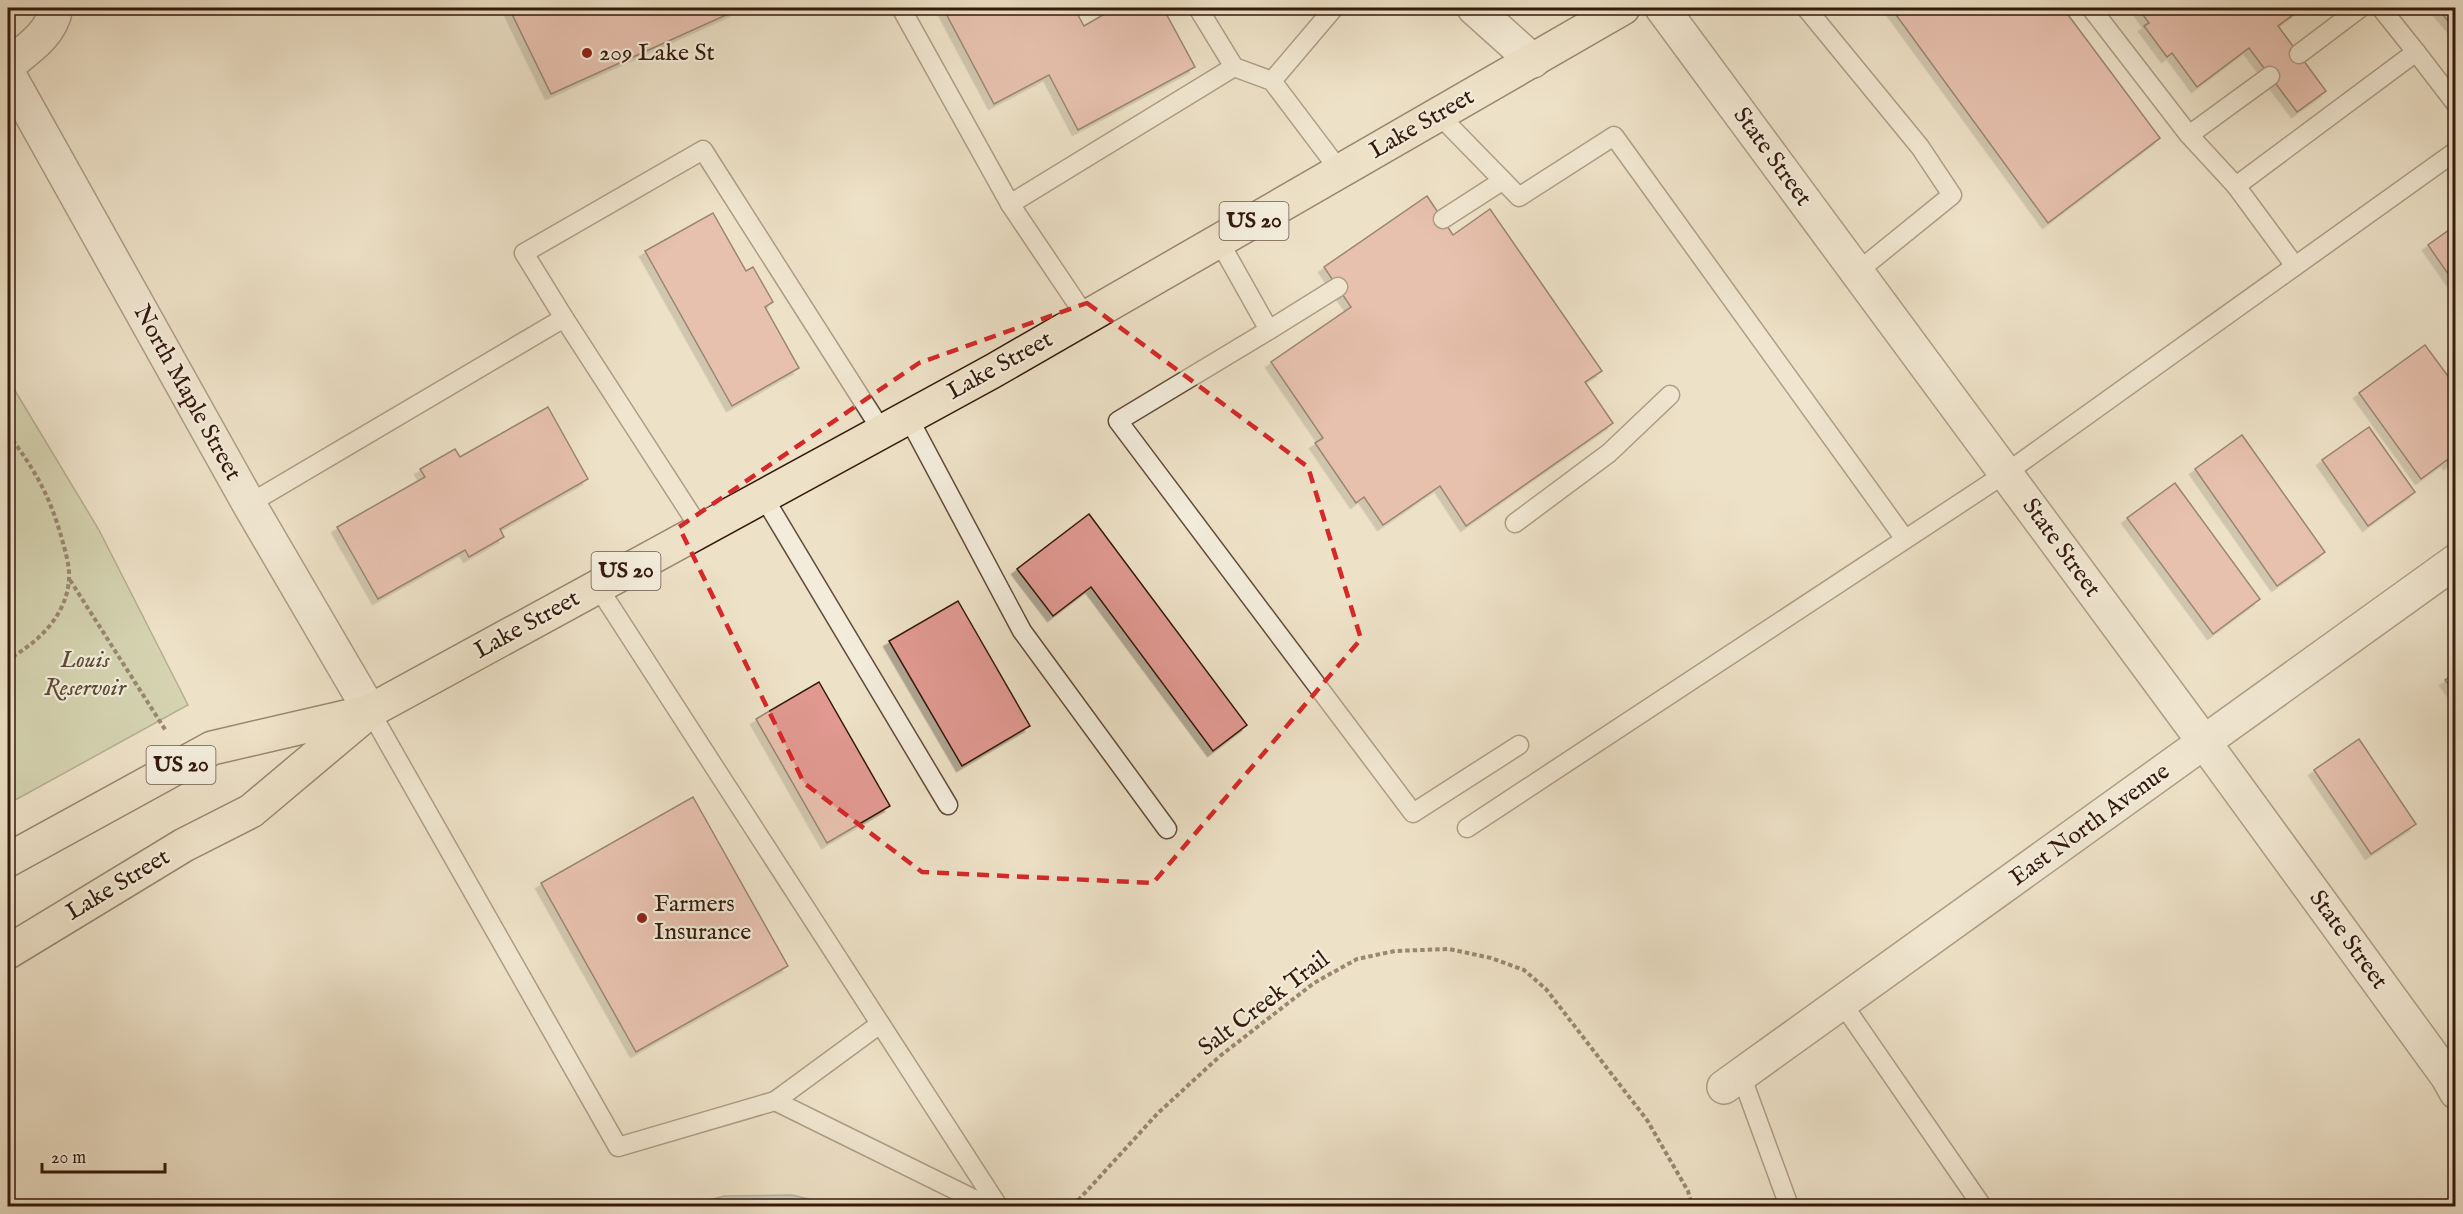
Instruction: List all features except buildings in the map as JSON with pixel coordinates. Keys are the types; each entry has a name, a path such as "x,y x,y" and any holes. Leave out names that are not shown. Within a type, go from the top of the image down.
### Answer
{"main road":[{"name":"Lake Street","path":"8,952 184,845 251,811 370,711 1086,317 1623,8"},
{"name":"Lake Street","path":"8,860 212,748 370,711"}],"street":[{"path":"8,65 39,41 51,25 56,8"},
{"path":"1474,8 1533,61"},
{"name":"State Street","path":"1662,8 2204,742 2447,1076 2455,1091"},
{"name":"North Maple Street","path":"8,73 249,504 370,711"},
{"name":"East North Avenue","path":"1733,1081 2456,561"}],"lane":[{"path":"901,8 1010,204 1086,317"},
{"path":"1198,8 1234,67 1272,81 1340,171"},
{"path":"1272,81 1334,8"},
{"path":"1806,8 1920,147 1952,195 1857,272"},
{"path":"2091,8 2189,135 2236,186 2295,266"},
{"path":"2299,54 2360,8"},
{"path":"2381,8 2456,104"},
{"path":"2236,186 2416,52"},
{"path":"1010,204 1234,67"},
{"path":"2189,135 2270,76"},
{"path":"1439,115 1519,197 1614,136 1905,539"},
{"path":"701,530 524,253 703,150 895,424 1022,631 1167,829"},
{"path":"1467,828 2006,473 2456,151"},
{"path":"1443,219 1502,181"},
{"path":"1219,241 1269,330"},
{"path":"1338,287 1118,421 1413,813 1519,746"},
{"path":"249,504 564,318"},
{"path":"1515,523 1609,453 1670,395"},
{"path":"763,496 948,805"},
{"path":"598,587 998,1206"},
{"path":"370,711 618,1147 775,1101 880,1024"},
{"path":"1842,1004 1982,1206"},
{"path":"1733,1081 1789,1206"},
{"path":"775,1101 988,1206"}],"path":[{"path":"8,434 38,478 54,509 69,579 61,610 42,636 8,659"},
{"path":"69,579 168,734"},
{"name":"Salt Creek Trail","path":"1073,1206 1158,1113 1220,1056 1314,983 1357,959 1395,951 1449,949 1491,958 1524,970 1546,989 1647,1120 1689,1191 1692,1206"}],"highlighted area":[{"path":"1087,303 1308,467 1361,639 1153,883 922,872 804,783 679,527 919,363"}],"green space":[{"name":"Louis Reservoir","path":"8,379 99,530 188,705 8,804"}],"water":[{"path":"792,1195 838,1206 687,1206 724,1196"}],"place":[{"name":"209 Lake St","path":"587,53"},
{"name":"Farmers Insurance","path":"642,918"}]}
